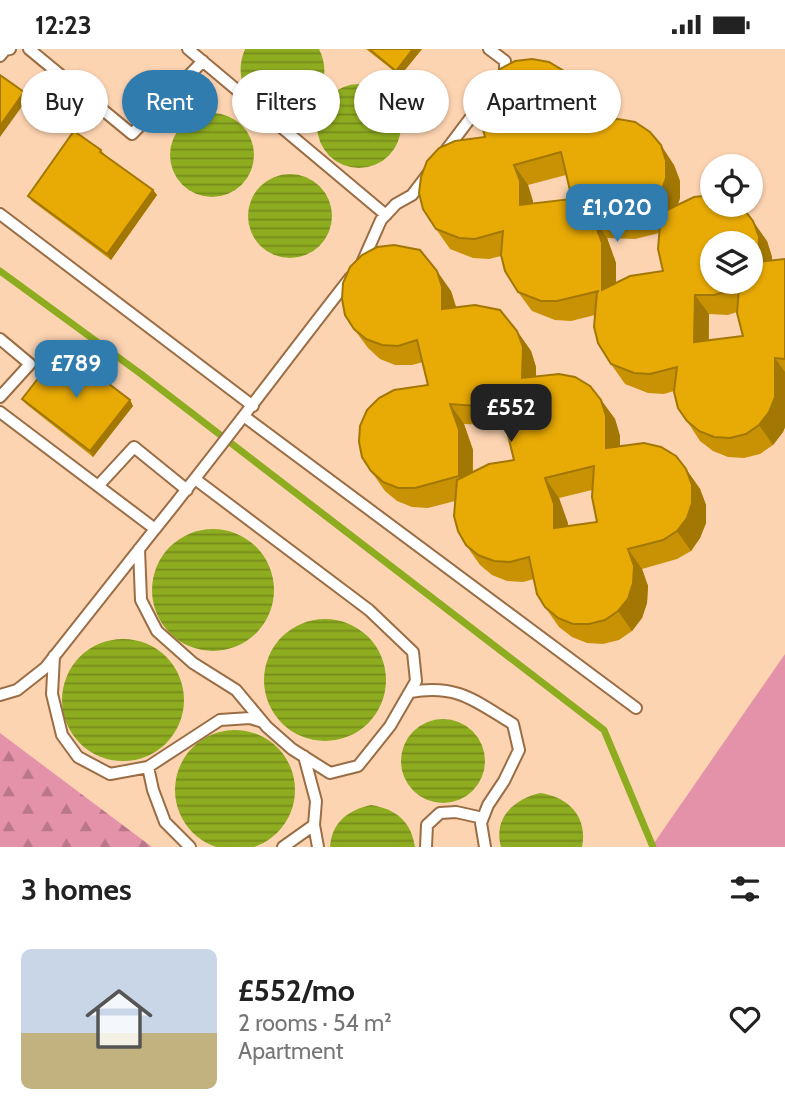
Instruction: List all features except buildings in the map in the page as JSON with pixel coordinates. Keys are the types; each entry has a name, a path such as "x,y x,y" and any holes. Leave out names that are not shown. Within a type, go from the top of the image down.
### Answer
{"lane":[{"path":"0,56 10,49"},
{"path":"29,49 132,134 202,61"},
{"path":"188,49 386,215"},
{"path":"0,695 17,690 46,668 245,417 266,385 362,264 380,220 396,204 412,195 505,73 505,61 489,49"},
{"path":"0,214 253,406"},
{"path":"0,339 30,364 0,397"},
{"path":"0,412 155,529"},
{"path":"245,417 636,708"},
{"path":"98,485 134,447 187,489"},
{"path":"139,548 141,600 157,631 193,663 236,690 263,722 292,749 330,773 358,766 390,726 416,681 413,652 369,610 195,479"},
{"path":"54,656 52,694 62,735 78,757 110,774 148,767 220,720 250,718 263,722"},
{"path":"410,692 430,688 453,690 513,724 519,750 482,818 485,847"},
{"path":"304,756 316,801 314,825 318,847"},
{"path":"148,767 165,823 190,847"},
{"path":"426,847 427,825 440,813 456,812 482,818"},
{"path":"283,847 314,825"}],"green space":[{"path":"785,654 785,847 653,847 652,846"},
{"path":"0,733 152,847 0,847"}],"shaded area":[{"path":"245,49 319,49 324,70 241,70"},
{"path":"354,85 354,133 400,133 389,156 367,167 351,167 336,161 324,149 318,134 340,133 340,89"},
{"path":"218,114 232,118 232,133 248,133 253,147 253,163 247,178 235,190 220,196 204,196 189,190 177,178 171,163 171,147 176,133 218,133"},
{"path":"290,174 306,177 320,186 329,200 332,216 329,232 320,246 306,255 290,258 274,255 260,246 251,232 248,216 251,200 260,186 274,177"},
{"path":"213,529 236,534 256,547 269,567 274,590 269,613 256,633 236,646 213,651 190,646 170,633 157,613 152,590 157,567 170,547 190,534"},
{"path":"325,619 348,624 368,637 381,657 386,680 381,703 368,723 348,736 325,741 302,736 282,723 269,703 264,680 269,657 282,637 302,624"},
{"path":"123,639 146,644 166,657 179,677 184,700 179,723 166,743 146,756 123,761 100,756 80,743 67,723 62,700 67,677 80,657 100,644"},
{"path":"443,719 459,722 473,731 482,745 485,761 482,777 473,791 459,800 443,803 427,800 413,791 404,777 401,761 404,745 413,731 427,722"},
{"path":"223,731 247,731 268,740 278,747 285,757 294,778 291,813 278,833 254,847 212,846 192,833 179,813 176,802 176,778 185,757 192,747 202,740"},
{"path":"540,793 560,799 574,810 582,826 582,847 501,847 500,827 508,811 522,800"},
{"path":"371,805 395,813 401,818 410,830 415,847 330,847 334,831 343,818 355,810"}],"waterway":[{"path":"0,271 141,374 604,730 653,847"}]}
